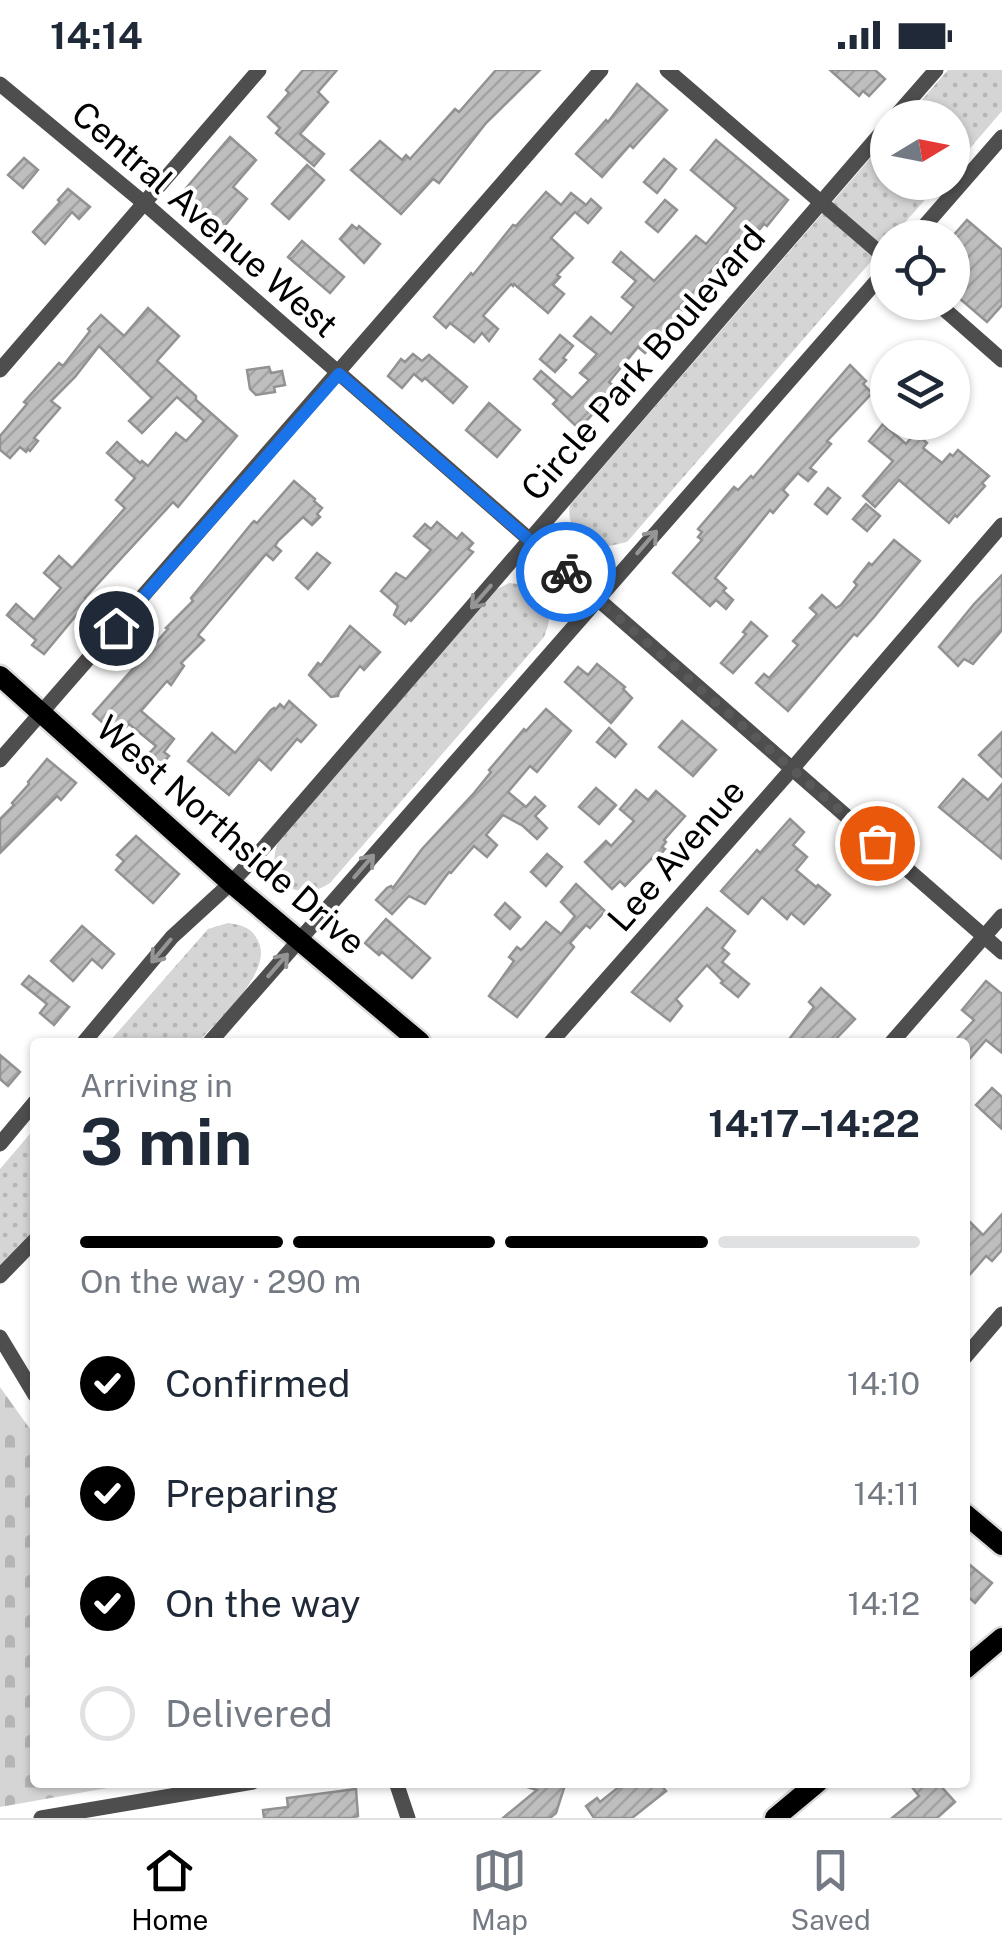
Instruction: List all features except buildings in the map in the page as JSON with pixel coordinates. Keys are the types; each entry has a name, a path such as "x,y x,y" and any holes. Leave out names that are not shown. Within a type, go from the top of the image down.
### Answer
{"main road":[{"name":"West Northside Drive","path":"0,676 230,882 415,1038"},
{"path":"970,1518 1002,1545"},
{"path":"973,1663 1002,1638"},
{"path":"973,1663 1002,1650"},
{"path":"775,1818 808,1788"}],"street":[{"path":"0,370 259,70"},
{"path":"0,760 601,70"},
{"path":"668,70 870,245"},
{"path":"910,100 936,70"},
{"name":"Central Avenue West","path":"0,84 144,203 1002,952"},
{"path":"930,220 1002,136"},
{"name":"Circle Park Boulevard","path":"87,1038 172,938 230,882 870,146"},
{"path":"214,1038 870,288"},
{"path":"956,320 1002,360"},
{"name":"Lee Avenue","path":"555,1038 1002,524"},
{"path":"896,1038 1002,916"},
{"path":"0,1144 30,1108"},
{"path":"0,1276 30,1245"},
{"path":"970,1351 1002,1314"},
{"path":"0,1337 30,1387"},
{"path":"41,1818 218,1788"},
{"path":"398,1788 408,1818"}],"green space":[{"path":"948,70 1002,70 1002,111 970,148 970,100 922,100"},
{"path":"870,159 870,200 925,200 907,220 870,220 870,263 627,542 605,547 583,542 570,520 570,505"},
{"path":"509,583 530,588 544,599 549,615 544,637 330,883 305,891 285,884 275,866 279,840 495,590"},
{"path":"228,923 247,928 257,938 261,955 258,968 240,996 202,1038 113,1038 208,929"},
{"path":"30,1134 30,1237 0,1268 0,1169"},
{"path":"0,1387 30,1429 30,1788 108,1788 0,1807"}],"way so far":[{"path":"566,572 877,843"}],"route":[{"path":"116,628 339,374 566,572"}]}
